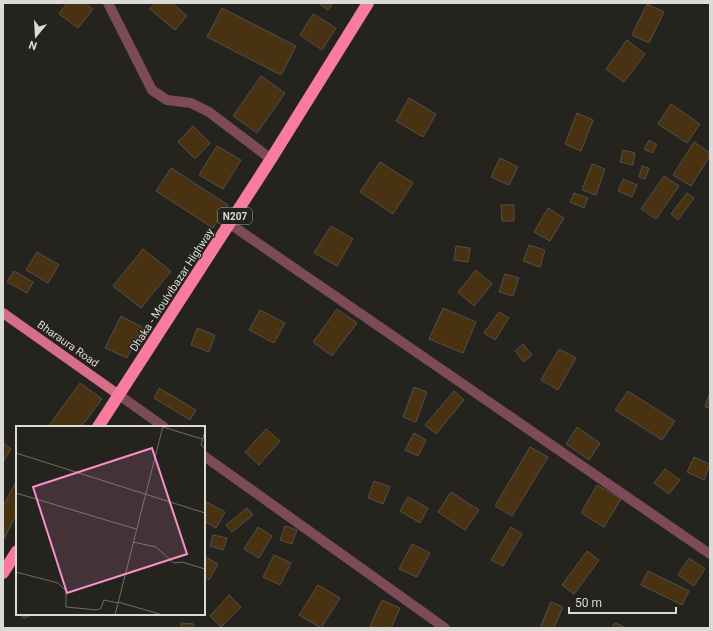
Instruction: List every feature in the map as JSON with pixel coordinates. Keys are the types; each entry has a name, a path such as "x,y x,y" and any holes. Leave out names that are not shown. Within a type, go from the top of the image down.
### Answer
{"highway":[{"name":"Dhaka - Moulvibazar Highway","path":"99,426 230,224 368,3"},
{"path":"3,573 16,553"}],"main road":[{"name":"Bharaura Road","path":"3,313 119,395"}],"street":[{"path":"108,3 152,90 167,100 191,103 209,112 271,159"},
{"path":"230,224 710,554"},
{"path":"119,395 163,426"},
{"path":"205,457 445,628"}],"building":[{"path":"67,3 84,3 93,9 78,28 59,14"},
{"path":"155,3 172,3 187,16 175,30 150,9"},
{"path":"319,3 333,3 328,10"},
{"path":"647,4 664,12 649,43 632,35"},
{"path":"222,8 296,46 281,75 207,37"},
{"path":"313,14 336,28 322,50 300,35"},
{"path":"627,40 645,54 624,82 606,69"},
{"path":"261,76 285,93 257,133 233,116"},
{"path":"409,98 436,114 423,137 396,121"},
{"path":"671,104 700,124 687,143 658,124"},
{"path":"577,113 593,120 581,151 565,144"},
{"path":"193,126 210,143 195,159 178,142"},
{"path":"649,140 657,145 652,153 644,149"},
{"path":"694,142 710,153 710,156 691,186 673,175"},
{"path":"217,146 241,160 223,189 199,175"},
{"path":"623,150 635,153 633,165 620,162"},
{"path":"500,158 518,167 509,185 491,177"},
{"path":"380,162 413,183 393,214 360,192"},
{"path":"592,164 605,169 596,195 582,190"},
{"path":"642,166 649,168 645,179 639,177"},
{"path":"171,168 228,205 213,228 156,191"},
{"path":"664,176 679,186 656,219 641,209"},
{"path":"623,179 637,185 632,197 618,191"},
{"path":"574,193 588,198 584,208 570,202"},
{"path":"687,193 694,198 678,220 671,214"},
{"path":"501,205 514,205 514,221 502,221"},
{"path":"548,208 564,218 550,241 534,232"},
{"path":"331,226 353,239 337,266 314,253"},
{"path":"529,245 545,250 540,267 523,261"},
{"path":"456,246 470,248 468,262 454,260"},
{"path":"143,249 171,271 141,308 113,286"},
{"path":"37,252 59,265 48,283 26,270"},
{"path":"476,270 492,284 474,306 458,292"},
{"path":"14,271 33,282 27,293 7,282"},
{"path":"505,274 519,278 513,296 499,292"},
{"path":"443,308 476,322 463,353 429,339"},
{"path":"337,309 357,323 332,356 313,342"},
{"path":"260,310 285,323 274,343 249,330"},
{"path":"499,312 509,318 495,340 484,333"},
{"path":"121,316 142,327 127,358 105,348"},
{"path":"197,328 215,335 209,352 191,345"},
{"path":"523,344 532,355 524,362 515,351"},
{"path":"559,349 576,358 558,390 541,380"},
{"path":"80,383 102,399 82,426 49,426"},
{"path":"414,387 427,392 416,422 403,417"},
{"path":"159,388 196,410 190,420 154,398"},
{"path":"454,391 464,400 436,434 425,425"},
{"path":"628,391 675,421 662,440 615,410"},
{"path":"710,392 710,408 705,407"},
{"path":"577,427 600,443 589,460 566,444"},
{"path":"266,429 280,441 259,465 245,452"},
{"path":"414,433 426,440 418,456 405,450"},
{"path":"3,443 11,449 3,462"},
{"path":"530,447 548,457 512,516 495,506"},
{"path":"694,457 710,464 704,480 687,472"},
{"path":"665,469 680,480 669,494 654,483"},
{"path":"374,481 390,487 383,504 368,498"},
{"path":"16,482 16,515 4,539 3,506"},
{"path":"597,485 621,499 604,527 581,513"},
{"path":"451,492 479,510 465,530 438,512"},
{"path":"408,497 428,508 420,523 400,511"},
{"path":"207,502 225,512 216,528 205,522 205,506"},
{"path":"247,508 253,515 232,532 226,525"},
{"path":"285,526 297,530 292,544 280,540"},
{"path":"258,527 272,536 259,558 244,549"},
{"path":"511,527 522,534 503,566 491,560"},
{"path":"213,535 227,538 223,550 210,546"},
{"path":"412,544 430,553 417,577 399,569"},
{"path":"587,551 599,560 574,594 562,585"},
{"path":"274,555 291,563 280,585 263,577"},
{"path":"205,557 218,564 209,580 205,577"},
{"path":"689,558 705,569 694,586 678,575"},
{"path":"648,571 689,591 682,605 641,585"},
{"path":"318,585 340,598 321,628 299,615"},
{"path":"229,595 241,607 221,627 210,616"},
{"path":"382,600 400,608 391,628 376,628 370,626"},
{"path":"551,602 563,607 554,628 540,628"},
{"path":"22,615 33,615 23,618"},
{"path":"181,623 194,624 193,628 181,628"},
{"path":"615,623 627,628 612,628"}]}
